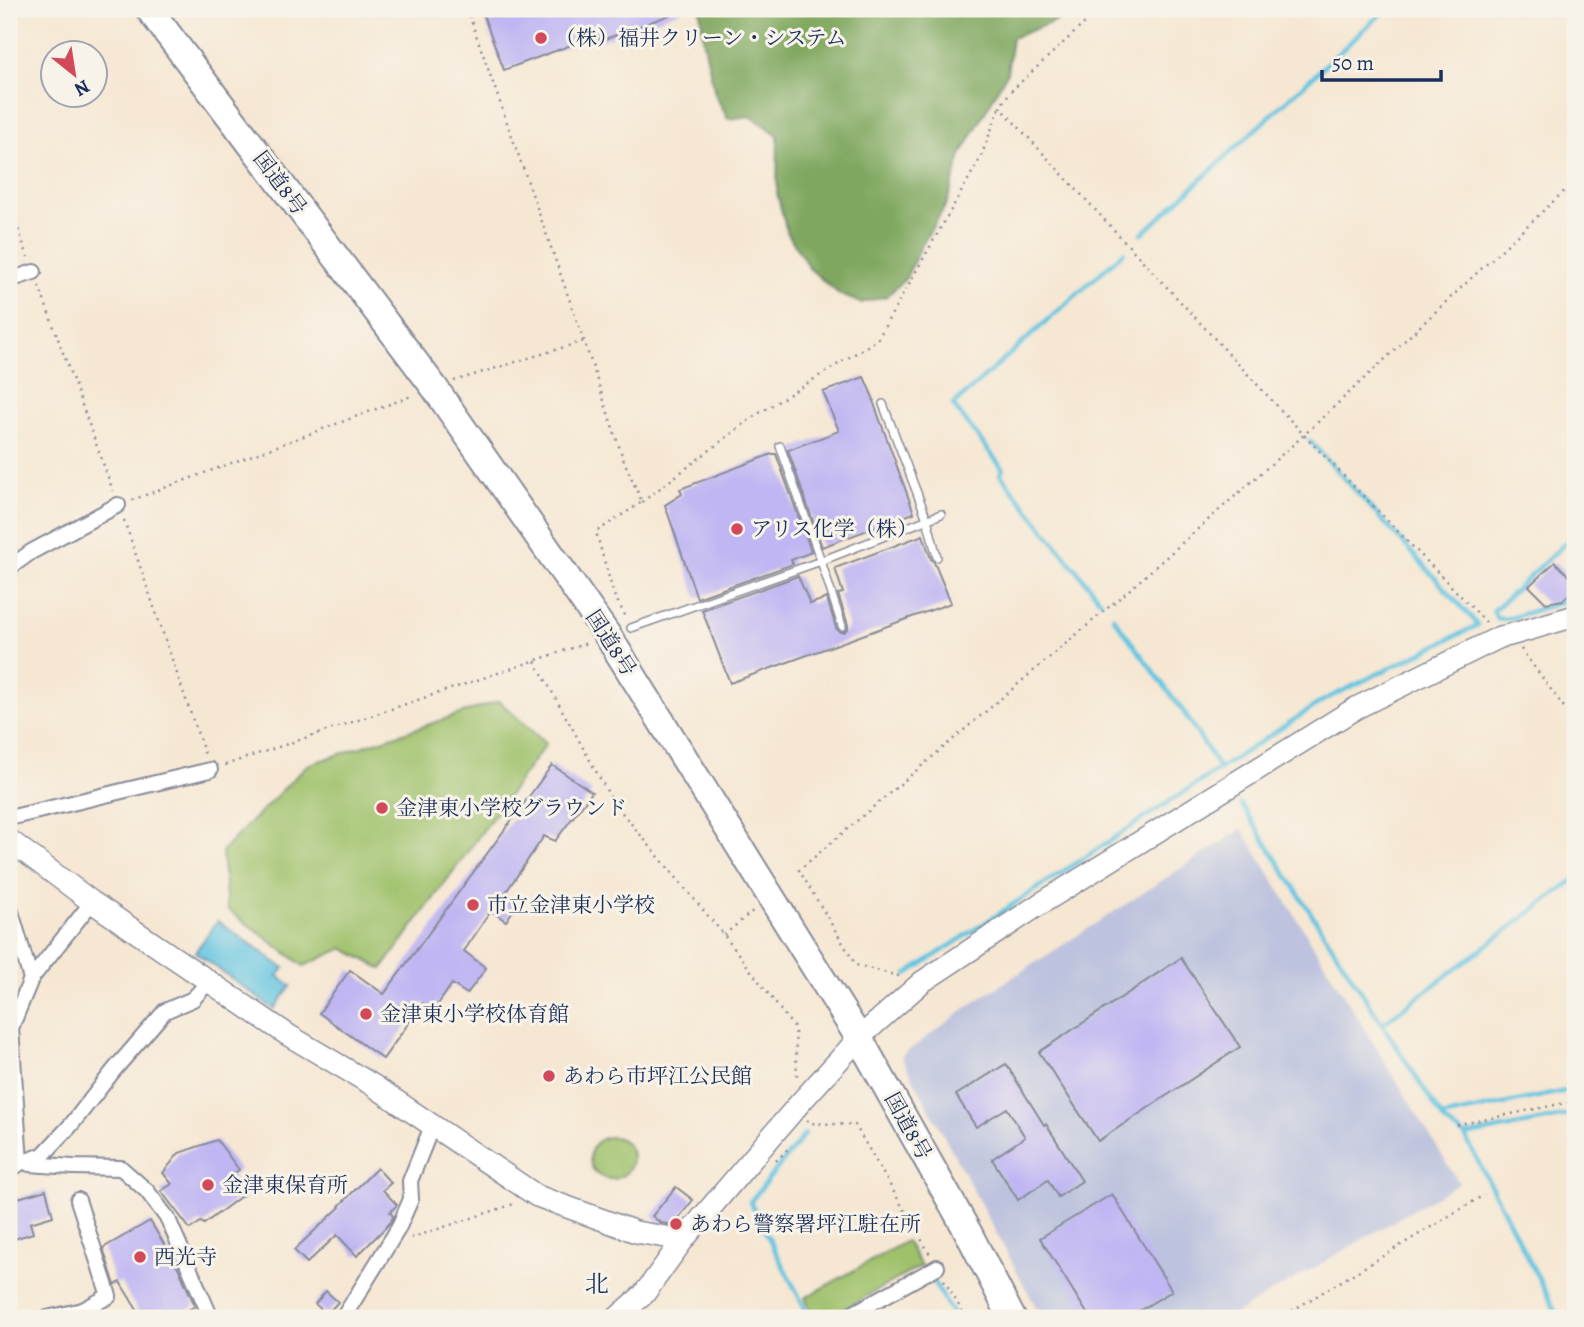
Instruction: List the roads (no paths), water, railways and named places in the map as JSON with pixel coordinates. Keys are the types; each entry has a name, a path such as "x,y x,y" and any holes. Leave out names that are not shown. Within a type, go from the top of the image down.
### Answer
{"highway":[{"name":"国道8号","path":"149,9 619,632 770,897 859,1038 968,1232 1012,1318"}],"street":[{"path":"9,280 34,272"},
{"path":"9,568 31,552 118,505"},
{"path":"618,1318 644,1294 683,1240 799,1104 859,1038 922,982 1040,904 1356,708 1505,636 1575,616"},
{"path":"9,818 210,770"},
{"path":"9,840 92,902 288,1035 371,1084 537,1196 636,1232 683,1240"},
{"path":"15,1167 11,1028 31,979 92,902"},
{"path":"9,905 31,979"},
{"path":"15,1167 43,1155 165,1011 193,999 210,980"},
{"path":"343,1318 398,1229 411,1199 410,1181 432,1126"},
{"path":"15,1167 121,1168 147,1191 168,1219 206,1317"},
{"path":"47,1318 84,1314 109,1296 78,1200"},
{"path":"845,1318 937,1267"}],"lane":[{"path":"883,404 927,519 937,557"},
{"path":"780,446 842,626"},
{"path":"619,632 821,561 942,514"}],"water":[{"path":"218,921 284,968 278,976 291,986 274,1009 195,952"}],"waterway":[{"path":"1142,234 1386,9"},
{"path":"1101,601 1000,474 1003,469 953,405 1124,252"},
{"path":"907,974 1324,700 1478,625 1310,441"},
{"path":"1575,534 1493,611 1497,619 1510,618 1575,598"},
{"path":"1113,617 1183,711 1220,769"},
{"path":"1241,804 1445,1122 1465,1136"},
{"path":"1382,1024 1575,879"},
{"path":"1442,1117 1575,1089"},
{"path":"1559,1318 1465,1136 1575,1114"},
{"path":"805,1134 750,1202 810,1318"},
{"path":"932,1279 955,1318"}],"place":[{"name":"（株）福井クリーン・システム","path":"541,38"},
{"name":"アリス化学（株）","path":"737,529"},
{"name":"金津東小学校グラウンド","path":"382,808"},
{"name":"市立金津東小学校","path":"473,905"},
{"name":"金津東小学校体育館","path":"366,1014"},
{"name":"あわら市坪江公民館","path":"549,1076"},
{"name":"金津東保育所","path":"208,1185"},
{"name":"あわら警察署坪江駐在所","path":"676,1224"},
{"name":"西光寺","path":"140,1257"}],"district":[{"name":"北","path":"597,1284"}]}
